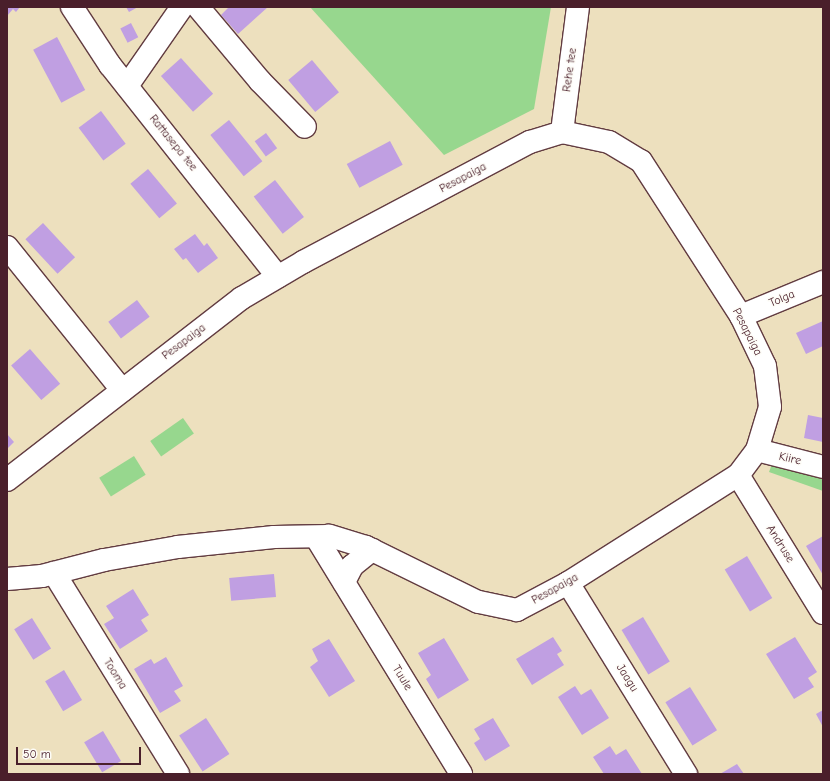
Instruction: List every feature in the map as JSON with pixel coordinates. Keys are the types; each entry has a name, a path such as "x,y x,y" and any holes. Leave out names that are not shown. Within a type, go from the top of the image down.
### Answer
{"street":[{"name":"Rattasepa tee","path":"72,7 127,86 278,277"},
{"path":"127,86 182,7"},
{"path":"198,7 260,81 305,127"},
{"name":"Rehe tee","path":"562,132 578,7"},
{"name":"Pesapaiga","path":"7,480 242,298 278,277 530,142 562,132 609,142 641,162 741,316 765,366 770,407 757,450 738,475 568,583 517,610 478,602 372,550 329,536 316,538 274,537 178,547 104,560 54,574 7,579"},
{"path":"7,247 122,390"},
{"name":"Tolga","path":"741,316 823,282"},
{"name":"Kiire","path":"757,450 823,467"},
{"name":"Andruse","path":"738,475 823,613"},
{"name":"Tuule","path":"316,538 461,774"},
{"path":"344,582 352,566 372,550"},
{"name":"Tooma","path":"54,574 178,774"},
{"name":"Jaagu","path":"568,583 686,774"}],"green space":[{"path":"310,7 551,7 534,109 444,155"},
{"path":"183,418 194,434 161,457 150,441"},
{"path":"134,456 146,475 111,496 99,478"},
{"path":"772,464 823,476 823,491 769,472"}],"building":[{"path":"7,7 20,7 16,12 13,9 7,16"},
{"path":"126,7 138,7 129,12"},
{"path":"229,7 268,7 238,34 221,15"},
{"path":"131,23 138,37 128,43 120,28"},
{"path":"57,37 85,90 61,103 33,50"},
{"path":"181,58 213,94 193,112 161,76"},
{"path":"312,60 339,92 315,112 288,80"},
{"path":"101,111 126,144 103,161 79,128"},
{"path":"229,120 262,161 244,176 210,135"},
{"path":"266,133 277,148 266,157 255,141"},
{"path":"390,141 403,165 359,188 347,164"},
{"path":"148,169 177,203 159,218 130,184"},
{"path":"275,180 304,217 283,234 254,197"},
{"path":"43,223 75,257 58,274 25,239"},
{"path":"195,234 204,246 207,243 218,258 198,273 186,258 183,260 174,249"},
{"path":"137,300 150,317 121,338 108,322"},
{"path":"823,321 823,346 806,354 796,333"},
{"path":"30,349 60,384 41,400 11,365"},
{"path":"808,415 823,418 823,442 804,438"},
{"path":"7,434 14,442 7,449"},
{"path":"823,536 823,575 806,546"},
{"path":"747,556 772,598 750,611 725,569"},
{"path":"274,574 276,597 231,601 229,578"},
{"path":"133,589 149,615 141,620 148,631 120,649 104,624 114,618 106,606"},
{"path":"643,617 670,662 648,674 622,630"},
{"path":"32,618 51,649 33,660 14,629"},
{"path":"553,637 562,651 557,654 564,665 532,685 516,659"},
{"path":"795,637 817,672 808,678 814,687 794,699 766,654"},
{"path":"444,638 469,680 438,699 426,679 431,675 418,653"},
{"path":"329,639 355,681 329,697 310,667 318,661 312,649"},
{"path":"166,657 183,686 174,691 181,701 160,713 134,669 151,659 154,664"},
{"path":"64,670 82,700 63,711 45,681"},
{"path":"575,686 581,695 591,689 609,718 582,735 558,697"},
{"path":"690,687 717,730 692,746 665,702"},
{"path":"823,710 823,727 816,714"},
{"path":"206,718 229,754 203,771 179,735"},
{"path":"493,718 510,746 485,761 474,743 480,739 474,729"},
{"path":"103,731 121,761 102,772 84,742"},
{"path":"610,746 616,755 626,749 642,774 604,774 593,757"},
{"path":"737,764 744,774 720,774"}]}
